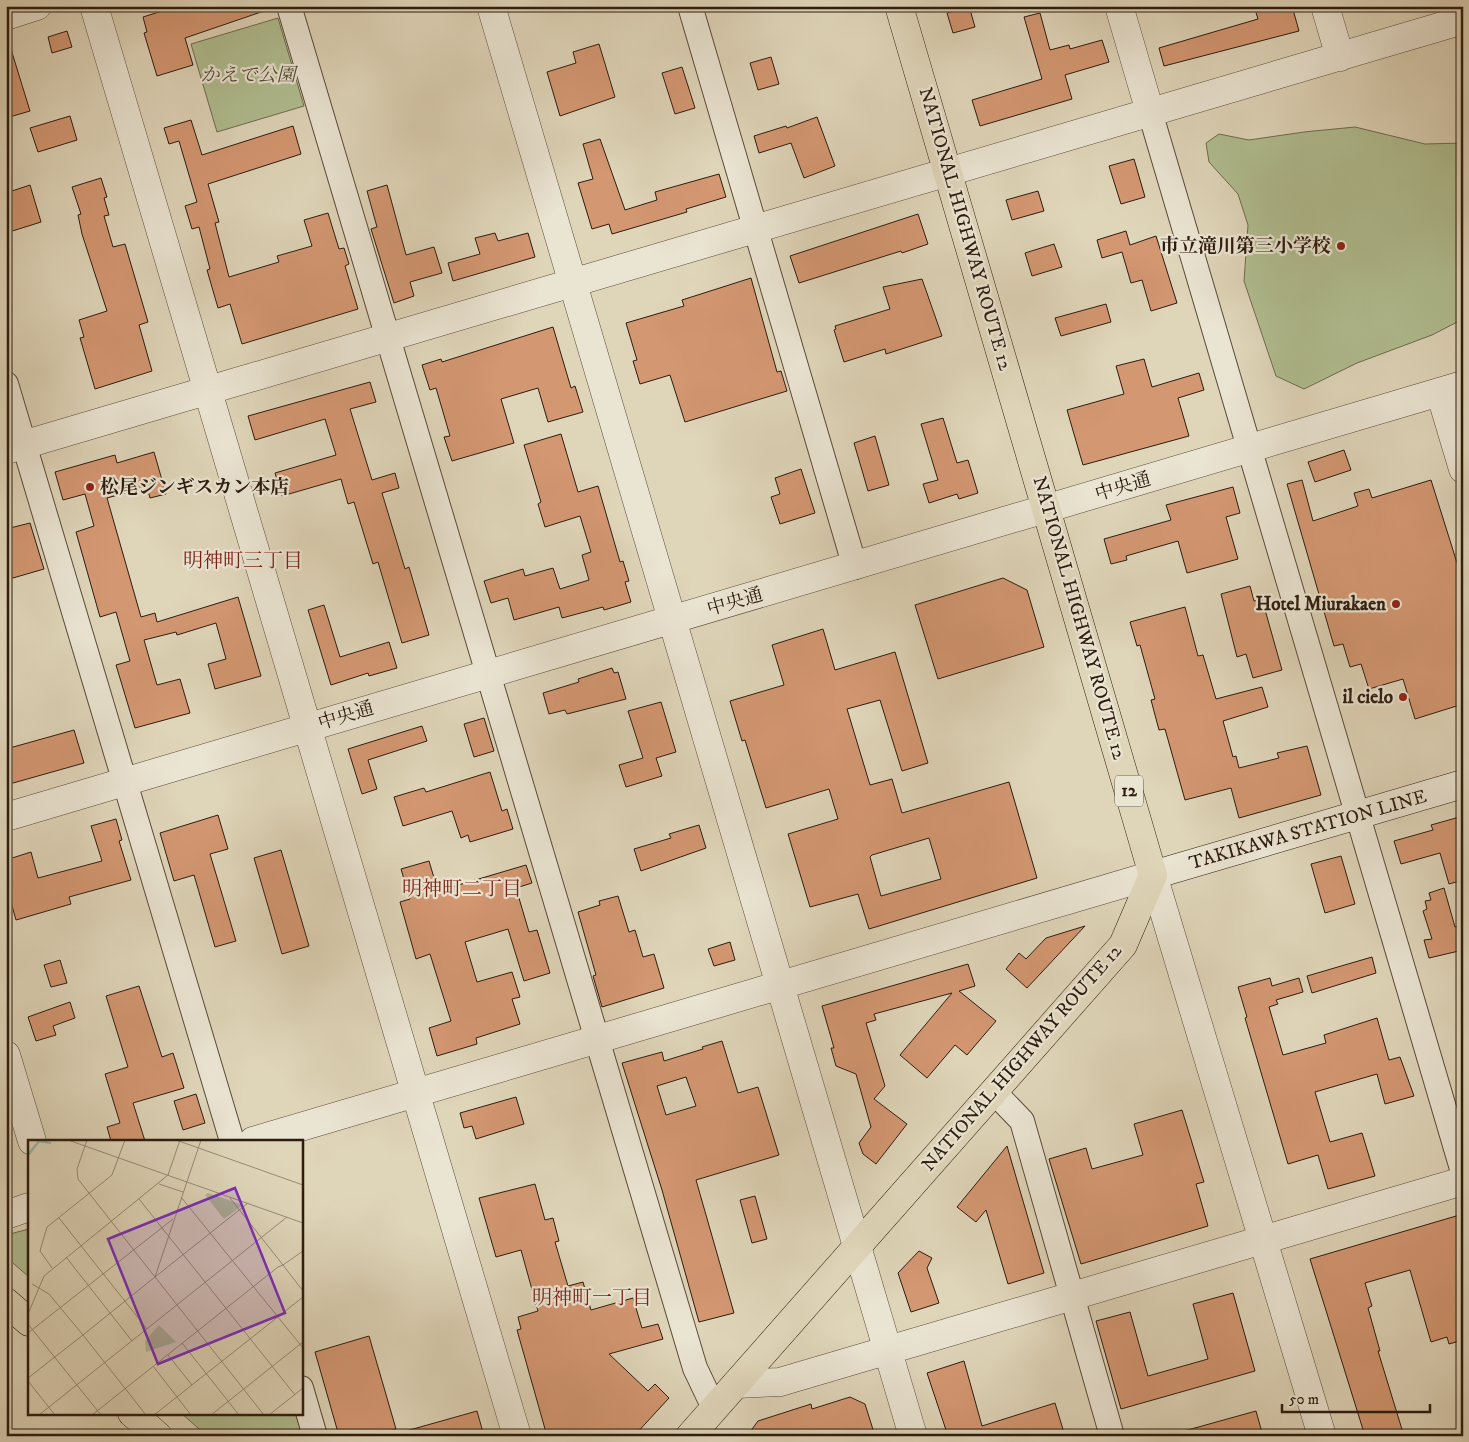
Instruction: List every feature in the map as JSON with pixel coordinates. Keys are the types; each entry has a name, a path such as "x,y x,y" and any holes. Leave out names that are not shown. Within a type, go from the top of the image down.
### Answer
{"highway":[{"name":"NATIONAL HIGHWAY ROUTE 12","path":"704,1426 736,1384 1123,945 1153,875 1048,510 899,6"},
{"path":"6,1302 28,1321"},
{"path":"133,1414 158,1436"}],"street":[{"path":"6,16 38,6"},
{"path":"94,6 517,1436"},
{"path":"288,6 695,1368 704,1426"},
{"path":"490,6 913,1436"},
{"path":"690,6 855,567"},
{"path":"1119,6 1463,1172"},
{"path":"1325,6 1340,57"},
{"path":"15,447 1463,20"},
{"path":"6,384 15,447 126,782 232,1140"},
{"path":"1451,389 1463,469"},
{"name":"中央通","path":"6,817 1048,510 1451,389"},
{"name":"TAKIKAWA STATION LINE","path":"256,1140 1463,784"},
{"path":"1153,875 1322,1436"},
{"path":"6,1055 32,1140"},
{"path":"993,1091 1022,1121 1112,1436"},
{"path":"736,1384 780,1382 1463,1181"},
{"path":"6,1215 28,1207"},
{"path":"302,1391 315,1436"}],"green space":[{"name":"かえで公園","path":"278,18 304,106 217,132 191,44"},
{"name":"市立滝川第三小学校","path":"1355,127 1425,144 1463,143 1463,319 1432,335 1357,363 1304,389 1276,376 1244,281 1248,225 1238,194 1209,162 1206,143 1219,134 1249,140"},
{"path":"28,1229 28,1276 6,1257 6,1235"},
{"path":"182,1414 301,1414 309,1436 207,1436"}],"building":[{"path":"178,6 267,6 267,10 185,38 193,65 157,76 144,33 147,32 143,17"},
{"path":"969,6 975,27 953,33 947,13"},
{"path":"1254,6 1292,6 1299,31 1164,66 1159,48 1258,19"},
{"path":"1040,13 1050,50 1069,45 1070,49 1102,40 1109,62 1065,75 1072,99 980,126 972,100 1042,79 1024,17"},
{"path":"67,31 72,47 52,53 48,37"},
{"path":"599,44 615,97 560,116 547,72 576,63 573,52"},
{"path":"10,46 30,111 6,118 6,47"},
{"path":"771,57 779,84 758,90 750,63"},
{"path":"682,67 695,108 675,114 662,73"},
{"path":"70,116 77,140 38,152 30,128"},
{"path":"817,117 835,166 804,178 791,143 759,153 754,136 786,126 787,128"},
{"path":"191,120 202,155 293,126 301,154 208,184 219,222 215,223 229,277 279,262 277,256 312,246 304,220 328,213 339,249 344,248 349,264 345,266 358,309 242,344 230,304 218,308 207,270 210,269 199,227 192,229 185,206 197,202 179,141 169,144 164,128"},
{"path":"600,139 625,210 657,200 655,192 719,174 726,197 686,209 687,212 612,234 609,224 592,229 578,183 593,179 583,144"},
{"path":"1134,159 1145,197 1121,204 1109,166"},
{"path":"101,178 107,197 104,198 109,215 104,216 113,247 125,244 148,322 139,325 152,371 95,389 80,338 84,337 79,320 107,311 82,234 78,215 81,214 72,187"},
{"path":"30,185 41,222 6,233 6,193"},
{"path":"387,185 406,255 434,247 442,273 410,282 414,296 394,303 371,229 377,227 367,191"},
{"path":"1038,191 1044,211 1012,220 1006,200"},
{"path":"918,214 928,244 799,283 790,256"},
{"path":"1126,231 1130,245 1156,236 1177,303 1151,311 1142,280 1131,283 1122,252 1102,258 1097,240"},
{"path":"495,233 498,241 528,233 535,257 453,281 448,263 480,254 475,238"},
{"path":"1054,244 1062,267 1032,276 1025,253"},
{"path":"751,278 777,372 781,371 787,391 685,422 670,375 640,384 633,361 637,360 626,323 684,306 682,300"},
{"path":"922,279 942,336 886,354 885,349 844,362 834,330 836,329 835,326 890,309 883,287"},
{"path":"1106,304 1111,322 1061,336 1055,318"},
{"path":"553,327 571,388 575,386 583,412 548,422 538,388 501,399 514,443 452,461 444,437 450,436 436,388 430,390 422,365 441,359 442,362"},
{"path":"1144,359 1152,387 1199,373 1204,390 1178,398 1189,436 1083,465 1067,410 1124,394 1116,366"},
{"path":"370,382 376,402 350,409 372,480 395,473 399,488 382,493 405,569 409,567 429,635 402,643 378,562 373,564 354,502 348,504 341,479 282,496 275,473 336,455 325,419 255,440 248,416"},
{"path":"943,418 957,463 968,460 978,493 959,499 957,494 929,503 923,484 938,480 921,424"},
{"path":"561,434 578,492 598,486 620,562 623,561 629,581 625,582 631,602 604,610 603,607 562,618 559,607 514,620 508,598 491,603 484,581 523,569 525,576 553,568 560,589 589,580 582,555 591,552 580,516 545,527 538,504 541,502 524,445"},
{"path":"875,436 889,485 868,491 854,443"},
{"path":"1344,450 1351,470 1315,482 1308,462"},
{"path":"154,452 166,494 150,498 147,487 107,498 141,617 155,613 157,622 238,597 261,676 215,689 208,664 226,659 216,623 177,635 176,632 144,640 157,685 180,679 190,713 135,728 116,665 130,661 116,612 100,617 76,532 94,526 85,494 63,500 55,472 115,455 117,463"},
{"path":"801,469 815,513 780,524 771,497 780,494 775,478"},
{"path":"1302,480 1313,521 1358,506 1354,493 1369,489 1372,498 1431,480 1463,582 1463,704 1415,719 1403,679 1369,689 1361,664 1350,667 1343,644 1334,646 1287,484"},
{"path":"1233,487 1240,513 1226,517 1238,559 1187,573 1178,541 1126,556 1127,560 1111,564 1104,539 1171,520 1166,505"},
{"path":"30,523 44,569 6,580 6,529"},
{"path":"1003,578 1027,590 1044,647 938,679 915,605"},
{"path":"1250,586 1254,601 1262,599 1282,670 1253,678 1246,654 1237,657 1221,594"},
{"path":"324,605 340,657 389,642 397,668 369,676 368,673 331,685 308,610"},
{"path":"1185,607 1198,656 1203,655 1216,699 1262,687 1268,707 1223,721 1233,757 1236,756 1239,768 1279,758 1277,753 1307,746 1321,795 1239,818 1231,788 1185,800 1165,729 1159,730 1151,700 1155,699 1140,645 1137,646 1130,622"},
{"path":"823,629 835,670 895,652 928,763 902,771 880,700 847,709 870,785 892,779 902,813 1009,782 1037,878 869,929 858,894 810,907 788,834 838,819 829,789 766,808 745,740 742,741 730,701 784,685 772,645","holes":["929,838 941,879 881,896 870,857"]},
{"path":"612,668 614,673 618,672 626,699 567,714 565,710 549,714 543,693 579,682 578,679"},
{"path":"661,702 676,752 656,758 662,776 626,787 619,765 643,758 628,711"},
{"path":"484,718 494,751 474,757 464,724"},
{"path":"422,726 427,741 368,760 377,789 362,794 348,749"},
{"path":"74,730 84,763 6,785 6,749"},
{"path":"490,772 502,811 507,809 513,829 470,842 468,835 461,838 452,811 403,826 394,797 424,788 426,792"},
{"path":"218,815 228,849 210,854 236,941 215,947 194,875 174,881 160,833"},
{"path":"1463,816 1463,880 1449,884 1440,853 1401,864 1394,841 1433,830 1431,825"},
{"path":"116,819 122,840 119,841 131,880 69,897 71,904 16,920 6,885 6,860 31,852 38,878 102,861 91,826"},
{"path":"699,825 706,848 641,871 634,849 671,838 669,834"},
{"path":"281,850 309,946 282,954 254,858"},
{"path":"1341,856 1355,904 1325,913 1311,864"},
{"path":"429,861 438,891 526,865 532,883 516,888 529,932 537,930 550,973 524,981 508,929 465,942 477,982 512,972 520,997 512,999 520,1024 476,1038 477,1044 437,1056 429,1028 451,1021 430,954 416,959 400,902 410,899 401,869"},
{"path":"1444,888 1455,927 1463,925 1463,950 1429,958 1424,940 1432,939 1423,911 1427,909 1425,901 1431,900 1429,893"},
{"path":"618,896 629,932 635,930 643,957 654,954 664,988 602,1007 593,976 596,975 578,912 600,905 599,901"},
{"path":"1085,926 1027,988 1006,969 1019,953 1026,959 1046,938"},
{"path":"730,942 735,960 714,966 708,949"},
{"path":"1372,957 1376,973 1312,993 1307,976"},
{"path":"60,960 67,983 51,987 44,965"},
{"path":"968,964 975,986 959,991 996,1021 967,1055 955,1045 927,1078 900,1055 952,993 874,1014 876,1020 866,1023 885,1086 874,1099 907,1124 876,1164 863,1154 859,1143 871,1127 856,1074 836,1066 831,1048 834,1048 822,1006"},
{"path":"1270,978 1272,986 1299,978 1303,992 1276,1000 1278,1004 1269,1007 1283,1055 1326,1043 1324,1035 1377,1018 1389,1060 1400,1057 1414,1096 1385,1104 1377,1074 1315,1092 1330,1142 1362,1133 1375,1176 1328,1189 1318,1155 1288,1164 1245,1018 1247,1017 1238,987"},
{"path":"139,986 162,1057 173,1053 184,1088 133,1103 145,1140 111,1140 107,1127 120,1123 105,1074 128,1067 106,996"},
{"path":"70,1002 75,1018 53,1026 56,1035 36,1041 28,1017"},
{"path":"722,1041 738,1093 758,1087 779,1155 696,1180 734,1313 699,1322 662,1190 622,1063 662,1052 664,1061 703,1049 702,1047","holes":["686,1077 696,1106 666,1115 657,1086"]},
{"path":"196,1094 205,1123 183,1130 174,1101"},
{"path":"516,1097 524,1124 476,1139 472,1126 464,1128 460,1113"},
{"path":"1182,1110 1204,1182 1196,1184 1208,1226 1081,1264 1049,1159 1086,1148 1092,1169 1143,1155 1134,1124"},
{"path":"1007,1146 1044,1273 1008,1284 986,1210 976,1222 957,1207"},
{"path":"535,1184 545,1220 553,1218 559,1241 555,1242 568,1286 583,1282 591,1310 633,1298 642,1328 658,1324 663,1339 609,1354 648,1391 655,1384 669,1398 634,1436 547,1436 517,1330 521,1329 518,1317 538,1311 521,1250 496,1257 479,1198"},
{"path":"755,1196 767,1239 752,1243 740,1200"},
{"path":"1463,1214 1463,1340 1449,1344 1447,1337 1431,1342 1410,1270 1365,1283 1372,1306 1368,1308 1380,1351 1378,1351 1404,1436 1365,1436 1310,1259"},
{"path":"919,1251 932,1258 927,1268 939,1303 911,1312 898,1273"},
{"path":"1233,1293 1255,1371 1121,1409 1096,1321 1130,1312 1148,1376 1208,1359 1193,1304"},
{"path":"369,1336 396,1429 373,1436 339,1436 315,1352"},
{"path":"964,1361 982,1426 1055,1403 1065,1436 948,1436 927,1373"},
{"path":"850,1397 865,1404 875,1436 747,1436 758,1421 811,1404 812,1409"},
{"path":"477,1411 484,1436 406,1436 406,1431"},
{"path":"1256,1411 1263,1436 1185,1436 1184,1431"}],"place":[{"name":"市立滝川第三小学校","path":"1341,246"},
{"name":"松尾ジンギスカン本店","path":"90,487"},
{"name":"Hotel Miurakaen","path":"1396,604"},
{"name":"il cielo","path":"1403,697"}],"district":[{"name":"明神町三丁目","path":"243,561"},
{"name":"明神町二丁目","path":"462,889"},
{"name":"明神町一丁目","path":"592,1298"}]}
